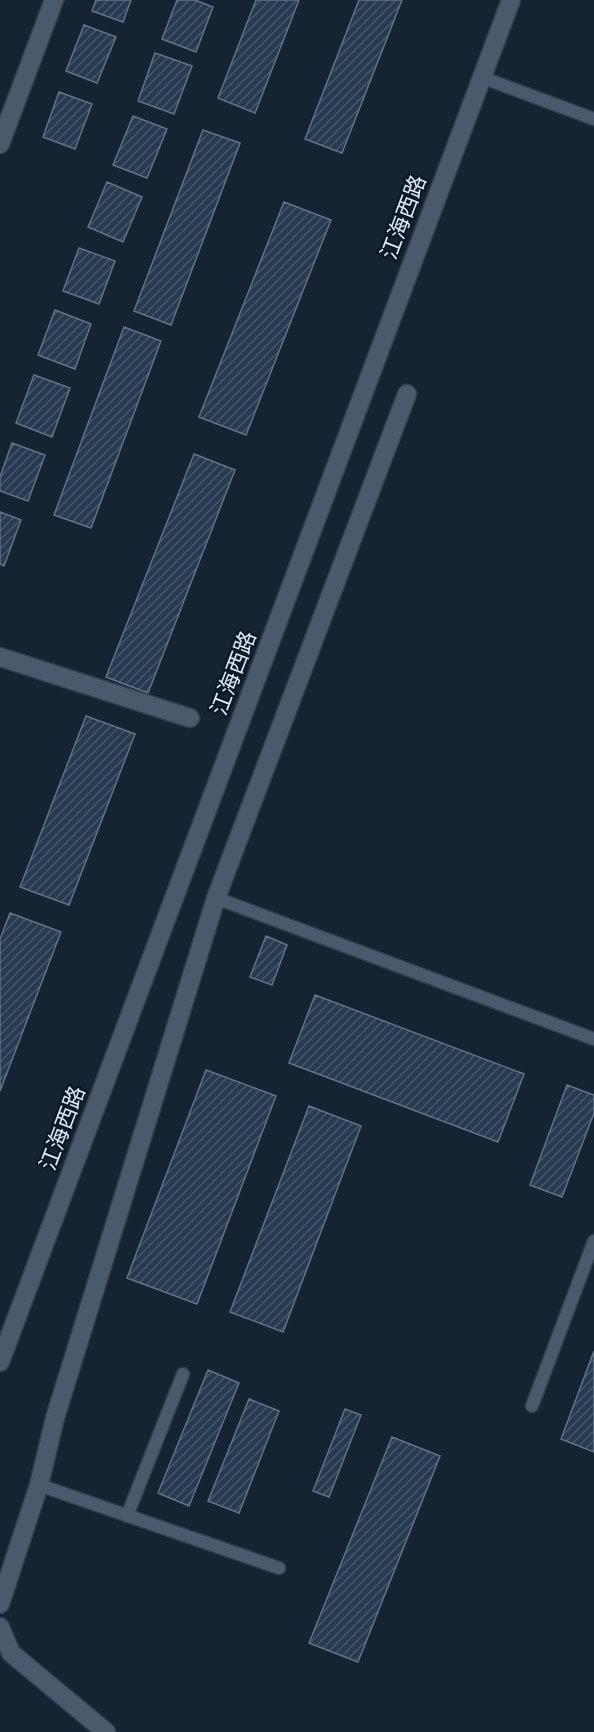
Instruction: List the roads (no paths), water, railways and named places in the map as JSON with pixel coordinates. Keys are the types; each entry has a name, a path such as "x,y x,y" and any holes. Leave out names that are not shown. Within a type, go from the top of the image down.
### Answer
{"street":[{"path":"0,144 54,0"},
{"name":"江海西路","path":"0,1362 511,0"},
{"path":"0,1604 39,1485 56,1418 216,898 408,394"},
{"path":"0,657 190,718"},
{"path":"0,1627 11,1653 106,1732"}],"lane":[{"path":"481,77 594,119"},
{"path":"216,898 594,1039"},
{"path":"532,1406 594,1241"},
{"path":"127,1516 183,1374"},
{"path":"39,1485 279,1569"}]}
